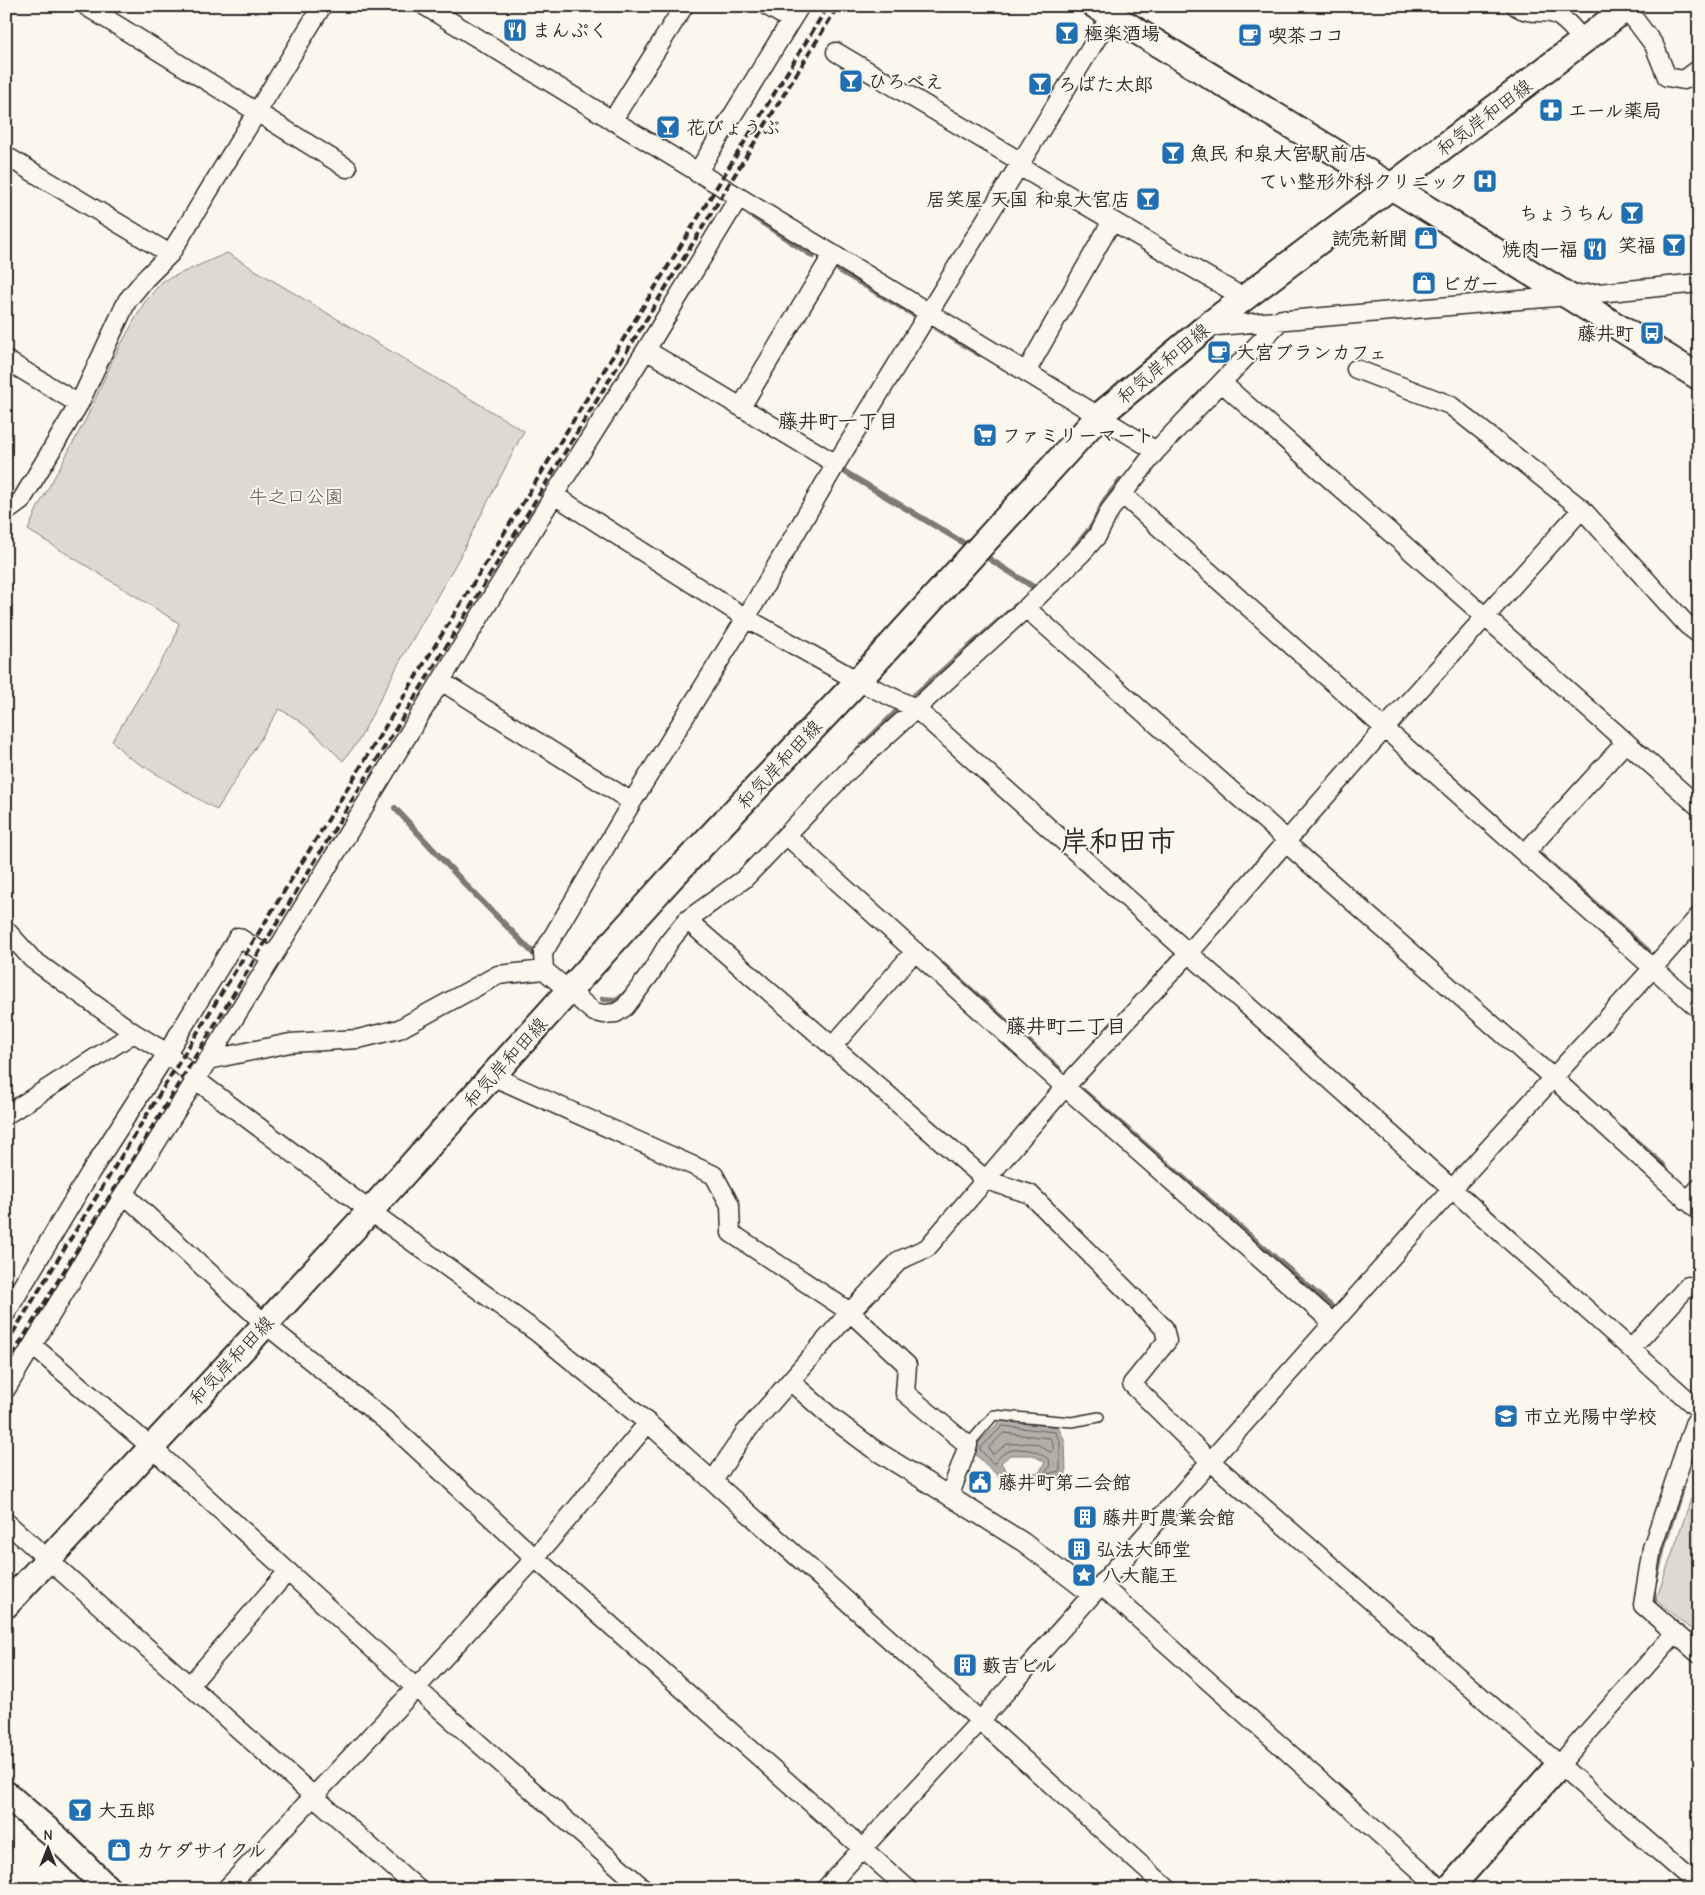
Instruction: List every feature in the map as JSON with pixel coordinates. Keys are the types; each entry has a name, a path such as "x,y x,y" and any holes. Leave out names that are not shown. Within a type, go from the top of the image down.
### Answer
{"main road":[{"name":"和気岸和田線","path":"6,1605 370,1211 669,880 858,681 1099,416 1206,327 1627,7"},
{"path":"1108,9 1699,378"},
{"path":"1449,1889 1560,1764"},
{"path":"6,1794 58,1839 108,1889"}],"street":[{"path":"86,6 347,168"},
{"path":"6,512 21,501 79,404 127,301 144,279 170,254 322,6"},
{"path":"425,6 1156,451"},
{"path":"612,121 684,6"},
{"path":"697,173 795,13 766,6"},
{"path":"1516,6 1532,13 1553,13 1563,19 1584,41"},
{"path":"1627,7 1654,45 1667,77 1684,80 1699,69"},
{"path":"1108,9 1020,164 836,464 746,618 632,802 543,953 544,970 594,1012 604,1014 616,1013 625,1007 651,973 669,942 687,920 744,879 848,770 1026,608 1082,553 1097,536 1110,510 1156,451 1282,319"},
{"path":"836,52 1112,221 1244,298"},
{"path":"6,156 170,254"},
{"path":"6,1390 124,1194 272,958 739,197"},
{"path":"1026,372 1112,221"},
{"path":"741,407 833,254"},
{"path":"1206,327 1699,284"},
{"path":"646,350 836,464"},
{"path":"6,360 79,404"},
{"path":"1356,369 1450,405 1582,509 1687,625 1699,634"},
{"path":"1222,383 1699,807"},
{"path":"1122,494 1699,1009"},
{"path":"554,496 746,618 858,681 915,708 1699,1410"},
{"path":"713,1481 744,1434 850,1312 900,1260 927,1248 1065,1087 1189,953 1385,728 1582,509"},
{"path":"1026,608 1553,1078 1695,1200"},
{"path":"441,681 632,802"},
{"path":"1525,854 1626,742"},
{"path":"786,835 1065,1087 1333,1322"},
{"path":"825,1889 980,1721 1333,1322 1699,916"},
{"path":"687,920 986,1180 1030,1194 1164,1328 1167,1341 1132,1384 1210,1461 1699,1886"},
{"path":"6,930 32,959 166,1054 196,1080 370,1211 538,1334 648,1423 1168,1889"},
{"path":"6,1313 90,1173 238,937 272,958"},
{"path":"832,1046 915,951"},
{"path":"208,1060 290,1043 358,1039 399,1029 498,975 544,970"},
{"path":"6,1115 134,1033"},
{"path":"492,1076 714,1175 730,1205 731,1233 850,1312 906,1365 905,1392 968,1445 950,1495"},
{"path":"124,1194 266,1324 390,1424 535,1558 908,1889"},
{"path":"1631,1349 1688,1286"},
{"path":"33,1346 151,1447 416,1688 644,1889"},
{"path":"790,1381 831,1417 872,1448 950,1495 1096,1590 1440,1889"},
{"path":"1699,1416 1694,1424 1652,1548 1643,1605 1699,1654"},
{"path":"226,1889 416,1688 535,1558 648,1423"},
{"path":"6,1522 418,1889"},
{"path":"190,1685 288,1571"},
{"path":"1560,1764 1674,1633"}],"lane":[{"path":"968,1445 994,1416 1072,1422 1099,1417"}],"green space":[{"name":"牛之口公園","path":"227,253 524,431 458,560 399,663 359,740 343,761 305,725 279,709 217,810 128,757 112,741 173,642 179,623 28,530 37,509 86,419 115,355 144,303 163,281"},
{"path":"1699,1476 1699,1636 1656,1600"}],"water":[{"path":"1000,1421 1058,1427 1065,1441 1066,1474 1043,1482 1028,1481 1028,1473 1039,1473 1045,1462 1032,1455 1010,1455 1001,1463 1008,1473 1014,1473 1014,1481 1003,1481 971,1450"}],"waterway":[{"path":"748,213 813,256"},
{"path":"839,270 913,314"},
{"path":"936,328 979,354"},
{"path":"845,472 967,545"},
{"path":"1073,550 1093,525 1105,500 1120,481"},
{"path":"988,558 1035,588"},
{"path":"914,696 1018,604"},
{"path":"849,759 896,712"},
{"path":"395,808 465,884 536,956"},
{"path":"1541,856 1648,951"},
{"path":"1357,894 1367,902"},
{"path":"943,965 1058,1068"},
{"path":"603,999 618,1000 626,993"},
{"path":"1083,1091 1333,1308"},
{"path":"1623,1130 1663,1165"},
{"path":"1655,1580 1664,1543 1682,1486"},
{"path":"1653,1589 1654,1605 1660,1609"}],"railway":[{"path":"6,1344 828,6"},
{"path":"6,1366 838,6"}],"place":[{"name":"まんぷく","path":"515,30"},
{"name":"極楽酒場","path":"1067,33"},
{"name":"喫茶ココ","path":"1250,35"},
{"name":"ひろべえ","path":"851,81"},
{"name":"ろばた太郎","path":"1040,84"},
{"name":"エール薬局","path":"1551,110"},
{"name":"花びょうぶ","path":"668,127"},
{"name":"魚民 和泉大宮駅前店","path":"1173,153"},
{"name":"てい整形外科クリニック","path":"1485,181"},
{"name":"居笑屋 天国 和泉大宮店","path":"1148,199"},
{"name":"ちょうちん","path":"1632,213"},
{"name":"読売新聞","path":"1426,238"},
{"name":"笑福","path":"1674,245"},
{"name":"焼肉一福","path":"1595,249"},
{"name":"ビガー","path":"1424,283"},
{"name":"藤井町","path":"1652,333"},
{"name":"大宮ブランカフェ","path":"1219,352"},
{"name":"ファミリーマート","path":"985,435"},
{"name":"市立光陽中学校","path":"1506,1416"},
{"name":"藤井町第二会館","path":"980,1482"},
{"name":"藤井町農業会館","path":"1085,1517"},
{"name":"弘法大師堂","path":"1079,1549"},
{"name":"八大龍王","path":"1084,1575"},
{"name":"藪吉ビル","path":"965,1665"},
{"name":"大五郎","path":"80,1810"},
{"name":"カケダサイクル","path":"119,1850"}],"district":[{"name":"藤井町一丁目","path":"838,421"},
{"name":"岸和田市","path":"1118,841"},
{"name":"藤井町二丁目","path":"1066,1026"}]}
